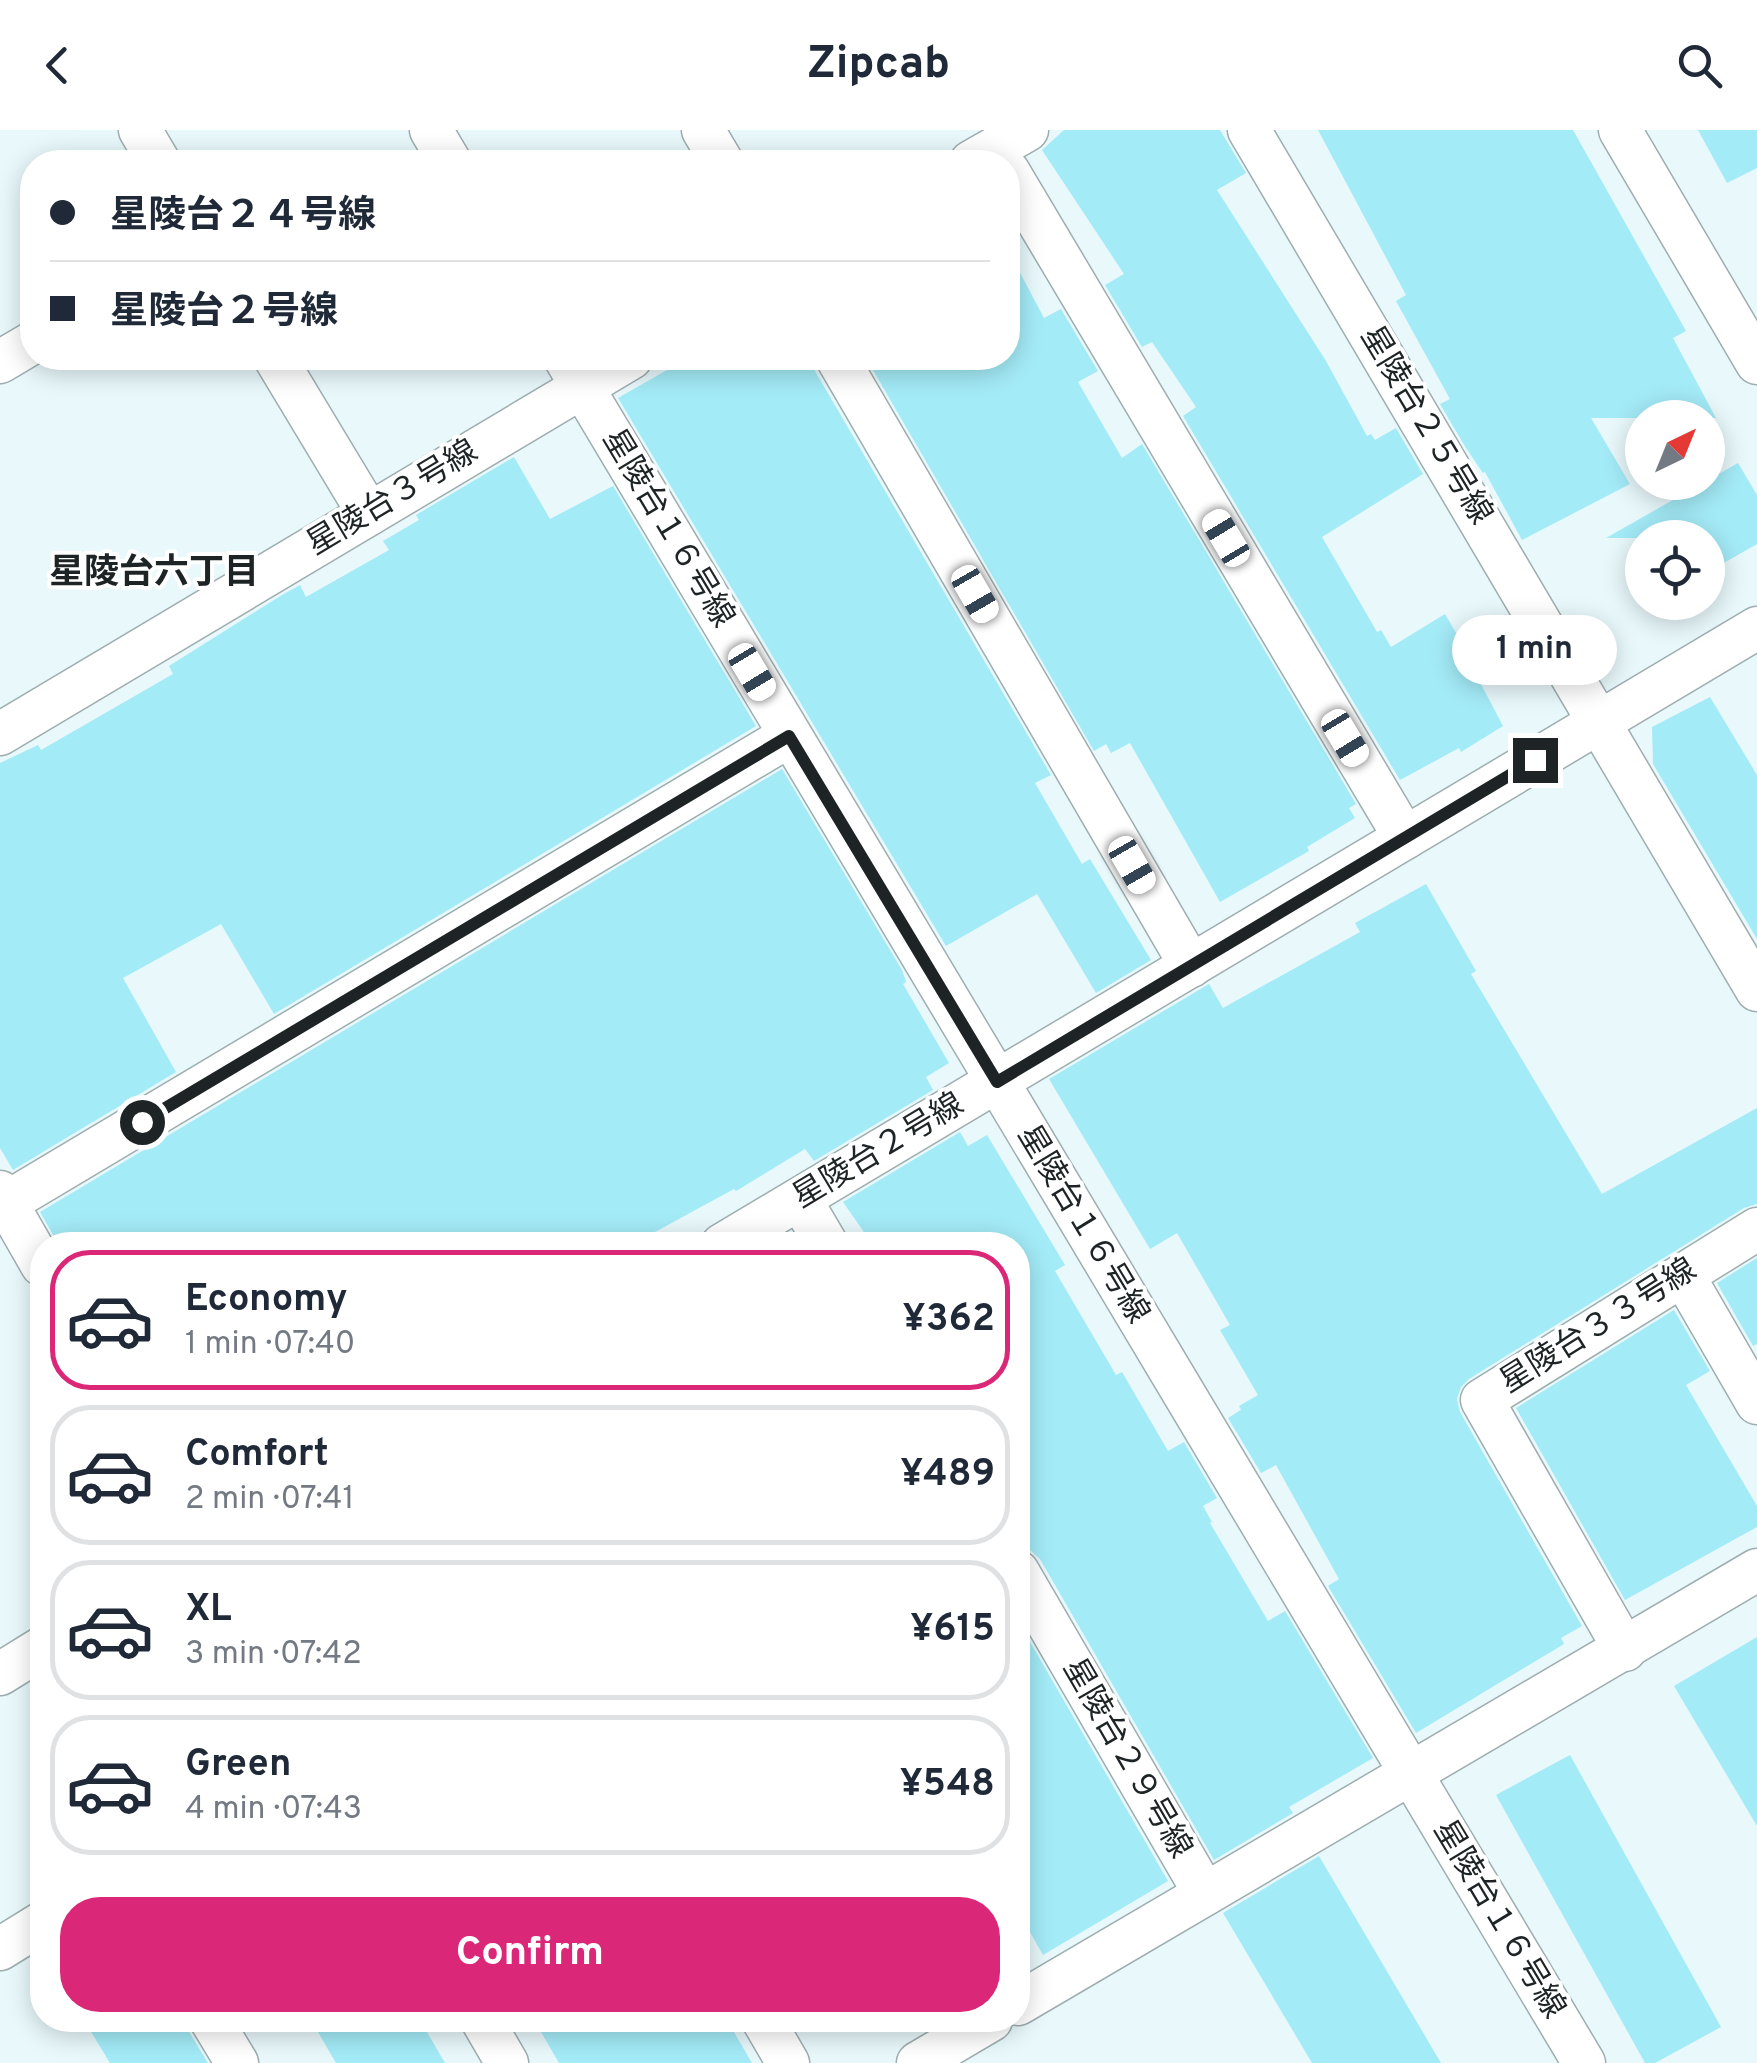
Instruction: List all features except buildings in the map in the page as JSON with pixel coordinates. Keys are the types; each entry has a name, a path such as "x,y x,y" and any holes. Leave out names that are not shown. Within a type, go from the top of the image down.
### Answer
{"street":[{"path":"996,150 1027,130"},
{"name":"星陵台２５号線","path":"1249,130 1757,990"},
{"path":"1620,130 1757,363"},
{"path":"1020,210 1404,838"},
{"path":"282,370 369,514"},
{"path":"845,370 1191,966"},
{"name":"星陵台３号線","path":"0,734 369,514 574,372"},
{"name":"星陵台１６号線","path":"574,372 1584,2063"},
{"name":"星陵台２号線","path":"744,1232 1757,628"},
{"path":"30,1244 3,1197 789,736"},
{"path":"800,1199 819,1232"},
{"name":"星陵台３３号線","path":"1625,1650 1482,1400 1757,1228"},
{"path":"1684,1274 1757,1403"},
{"path":"1030,1997 1757,1570"},
{"name":"星陵台２９号線","path":"1030,1593 1205,1894"},
{"path":"0,1674 30,1655"},
{"path":"0,1949 30,1930"},
{"path":"218,2032 237,2063"},
{"path":"489,2032 507,2063"},
{"path":"770,2032 788,2063"},
{"path":"918,2063 971,2032"}],"district":[{"name":"星陵台六丁目","path":"154,574"}],"route":[{"path":"142,1122 789,736 997,1082 1535,760"}]}
